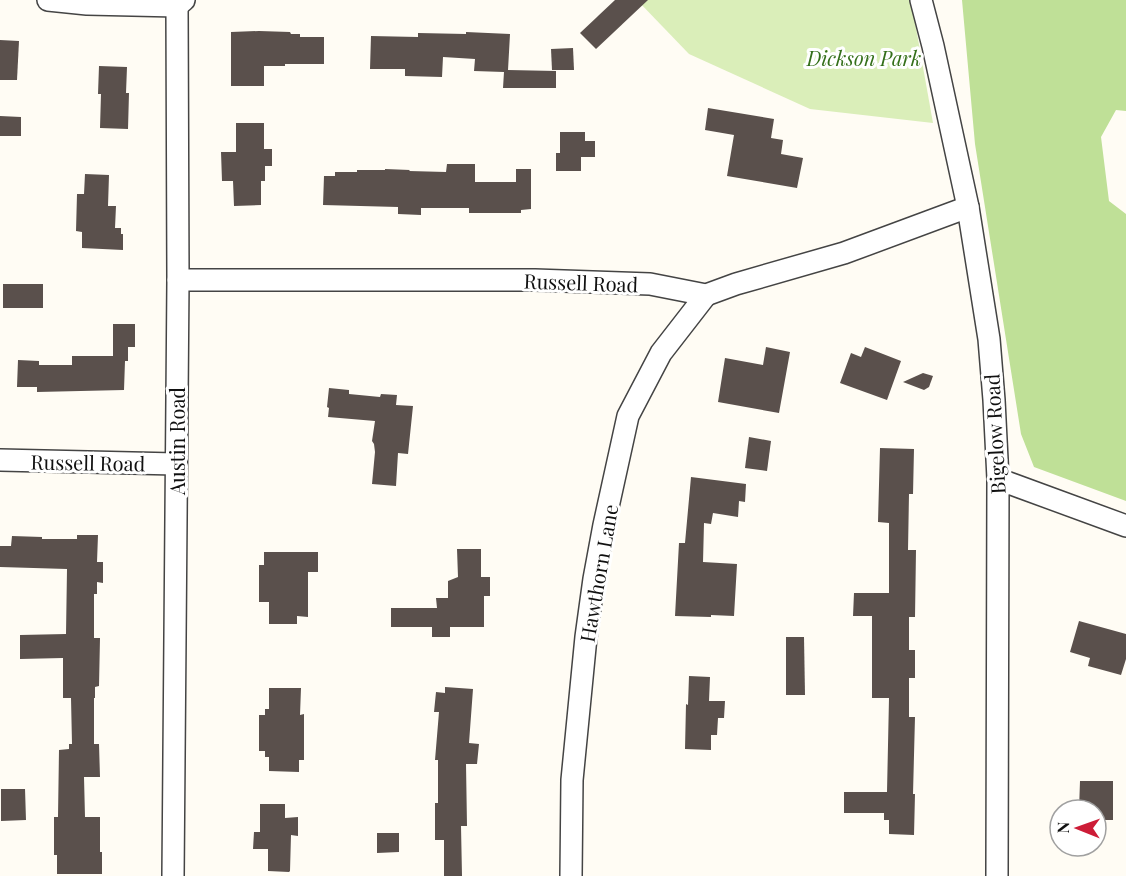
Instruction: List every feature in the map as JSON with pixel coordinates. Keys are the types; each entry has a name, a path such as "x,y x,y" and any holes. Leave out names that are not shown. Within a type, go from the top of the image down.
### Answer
{"street":[{"path":"48,0 87,4 181,3"},
{"name":"Bigelow Road","path":"921,0 968,207 989,339 998,479 996,876"},
{"name":"Austin Road","path":"173,876 181,3"},
{"path":"706,295 853,250 968,207"},
{"name":"Russell Road","path":"178,280 535,280 650,284 706,295"},
{"name":"Hawthorn Lane","path":"571,876 572,780 586,637 602,536 628,416 661,353 706,295"},
{"name":"Russell Road","path":"0,460 176,464"},
{"path":"998,479 1126,526"}],"green space":[{"name":"Dickson Park","path":"637,0 911,0 933,123 810,109 689,54"},
{"path":"962,0 1126,0 1126,111 1116,110 1101,137 1109,201 1126,214 1126,501 1034,467 1021,434 975,144"}],"building":[{"path":"615,0 648,0 596,49 580,33"},
{"path":"231,32 290,32 300,34 300,37 324,37 324,64 264,66 264,86 231,86"},
{"path":"466,32 510,34 508,70 556,71 556,88 503,88 504,72 474,71 475,59 443,57 442,77 405,76 405,69 370,69 371,36 418,37 418,33 466,34"},
{"path":"0,40 19,41 17,80 0,80"},
{"path":"573,48 574,70 552,70 551,49"},
{"path":"99,66 127,67 128,129 100,128"},
{"path":"708,108 774,119 771,138 783,140 781,154 803,158 797,188 727,176 734,135 705,130"},
{"path":"0,116 21,117 21,136 0,136"},
{"path":"236,123 264,123 264,149 272,149 272,166 265,166 265,181 261,181 261,205 234,206 233,181 222,181 221,152 236,152"},
{"path":"560,132 585,132 585,141 595,141 595,157 581,157 581,171 556,171 556,153 560,153"},
{"path":"447,164 475,164 475,182 516,182 516,169 531,169 531,209 521,210 521,213 469,213 469,208 421,208 421,215 398,214 398,207 323,205 324,176 335,176 335,172 385,169 446,172"},
{"path":"85,174 109,175 108,206 116,206 115,228 121,228 123,250 82,248 82,232 76,231 77,194 84,194"},
{"path":"3,284 43,284 43,308 3,308"},
{"path":"113,324 135,324 135,347 128,347 128,361 125,361 124,390 37,392 37,387 17,387 18,360 39,361 39,365 72,365 72,356 113,356"},
{"path":"766,347 790,352 779,413 718,402 725,358 763,365"},
{"path":"865,347 901,361 887,400 840,383 851,353 861,357"},
{"path":"923,373 933,376 929,387 924,390 903,382"},
{"path":"329,388 349,390 349,394 380,397 381,394 397,395 396,405 413,406 408,454 398,453 396,486 372,484 375,452 372,441 375,421 328,417"},
{"path":"749,437 771,441 767,471 745,468"},
{"path":"880,448 914,449 913,494 909,494 908,550 916,550 915,617 909,617 909,650 915,650 915,678 909,678 909,717 915,717 914,835 889,834 889,820 884,820 884,813 844,813 844,792 887,792 889,698 872,698 872,616 853,616 854,593 889,593 889,523 878,522"},
{"path":"691,477 746,484 745,502 739,501 738,517 713,513 711,524 704,523 703,562 737,564 734,616 675,616 679,543 685,543"},
{"path":"77,535 98,535 97,562 103,562 103,583 97,582 97,594 94,594 94,638 100,638 99,686 95,687 94,698 94,744 99,744 100,777 84,777 85,817 100,817 102,874 57,874 57,855 54,855 54,817 58,817 59,750 69,749 69,744 72,744 71,698 63,698 63,658 20,659 20,635 66,634 67,569 0,567 0,546 11,546 12,536 77,539"},
{"path":"457,549 481,549 481,577 490,577 490,596 484,596 484,627 450,627 450,637 432,637 432,627 391,627 391,608 437,608 436,598 448,598 448,581 458,577"},
{"path":"264,552 318,552 318,572 308,572 308,617 297,616 297,624 269,624 269,602 259,602 259,565 264,565"},
{"path":"1079,621 1126,634 1126,659 1121,675 1088,666 1090,658 1070,652"},
{"path":"786,637 804,637 805,695 786,695"},
{"path":"689,676 710,677 709,701 725,701 724,718 718,718 717,735 711,735 711,750 685,749"},
{"path":"445,687 473,689 469,743 479,744 477,764 466,764 467,826 461,826 462,876 444,876 444,840 435,840 438,760 435,760 439,712 434,712 436,692 445,693"},
{"path":"269,688 301,688 300,715 304,714 304,760 299,760 299,772 269,771 269,757 265,757 265,751 259,751 259,715 265,715 265,709 269,709"},
{"path":"1080,781 1113,781 1113,820 1108,820 1108,798 1079,798"},
{"path":"1,789 25,789 26,820 1,821"},
{"path":"260,804 285,804 285,818 298,817 298,836 291,835 289,872 268,871 268,849 253,849 254,832 260,832"},
{"path":"377,833 399,833 399,852 377,853"}]}
